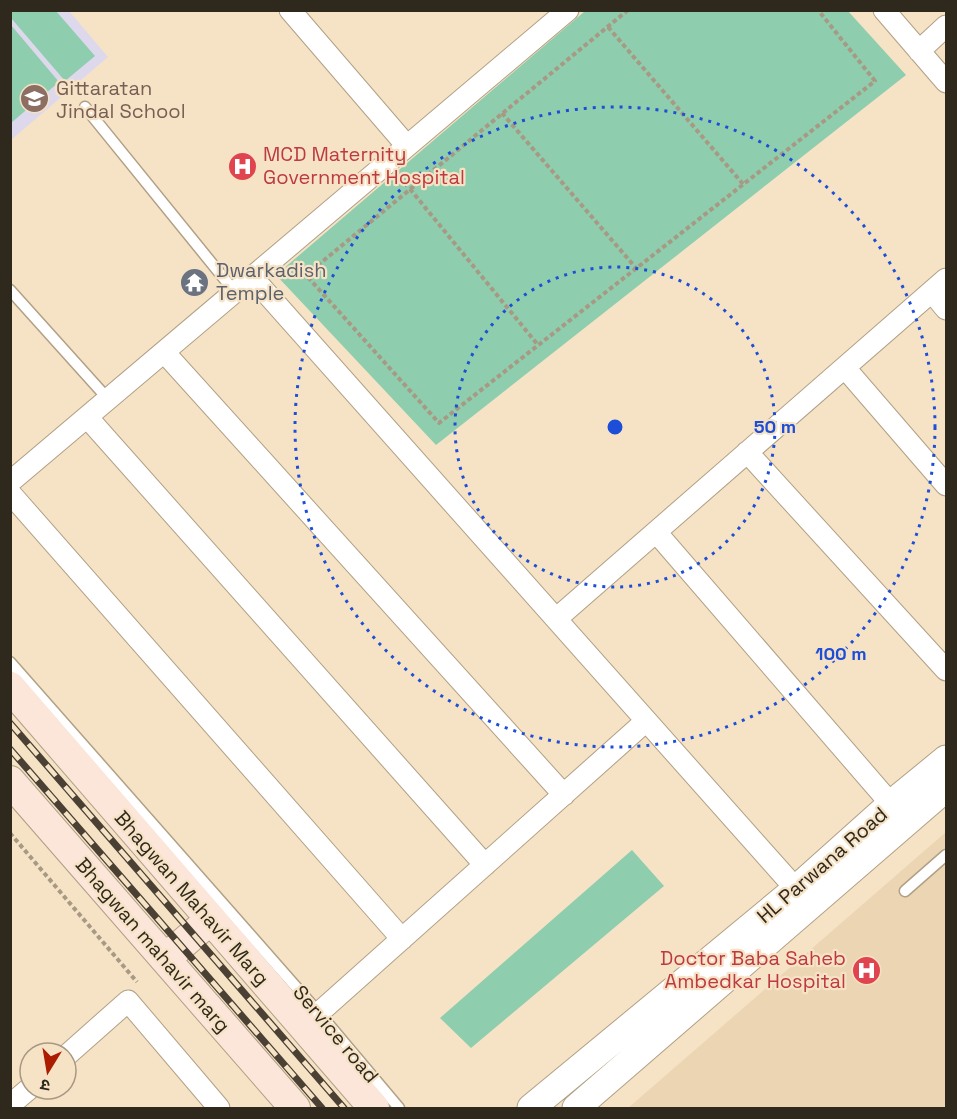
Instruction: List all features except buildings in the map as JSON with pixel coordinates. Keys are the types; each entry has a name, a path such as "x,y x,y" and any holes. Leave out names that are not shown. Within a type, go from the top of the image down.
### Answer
{"main road":[{"name":"Bhagwan Mahavir Marg","path":"10,687 211,920 311,1020 374,1108"},
{"name":"Bhagwan mahavir marg","path":"12,787 296,1108"},
{"path":"165,959 211,920"}],"street":[{"path":"10,482 568,10"},
{"path":"884,10 946,82"},
{"path":"293,12 407,146"},
{"path":"919,51 946,26"},
{"path":"252,278 796,889"},
{"path":"556,619 939,286 946,309"},
{"path":"164,352 564,795"},
{"path":"844,368 946,485"},
{"path":"87,417 485,865"},
{"path":"747,452 946,670"},
{"path":"10,493 402,939"},
{"path":"656,532 891,804"},
{"path":"311,1020 646,721"},
{"name":"HL Parwana Road","path":"531,1108 796,889 891,804 946,759"},
{"name":"HL Parwana Road","path":"576,1108 946,788"},
{"path":"78,1045 128,1001 219,1108"}],"lane":[{"path":"85,107 235,292"},
{"path":"10,290 108,399"},
{"name":"Service road","path":"10,662 311,1020 399,1108"},
{"path":"905,891 946,855"}],"path":[{"path":"628,10 306,274 439,423 875,81 818,10"},
{"path":"608,27 743,184"},
{"path":"502,113 636,268"},
{"path":"410,189 538,345"},
{"path":"10,833 138,983"}],"shaded area":[{"name":"Gittaratan Jindal School","path":"11,11 69,11 108,57 11,140"},
{"name":"Doctor Baba Saheb Ambedkar Hospital","path":"946,832 946,1108 628,1108"}],"green space":[{"path":"10,11 56,11 95,56 65,81 11,18"},
{"path":"585,11 848,11 906,75 436,445 276,275"},
{"path":"11,25 59,82 10,123"},
{"path":"632,850 664,886 471,1048 440,1018"}],"railway":[{"path":"10,723 344,1108"},
{"path":"10,749 322,1108"}],"place":[{"name":"Gittaratan Jindal School","path":"35,99"},
{"name":"MCD Maternity Government Hospital","path":"242,166"},
{"name":"Dwarkadish Temple","path":"195,282"},
{"name":"Doctor Baba Saheb Ambedkar Hospital","path":"867,970"}]}
